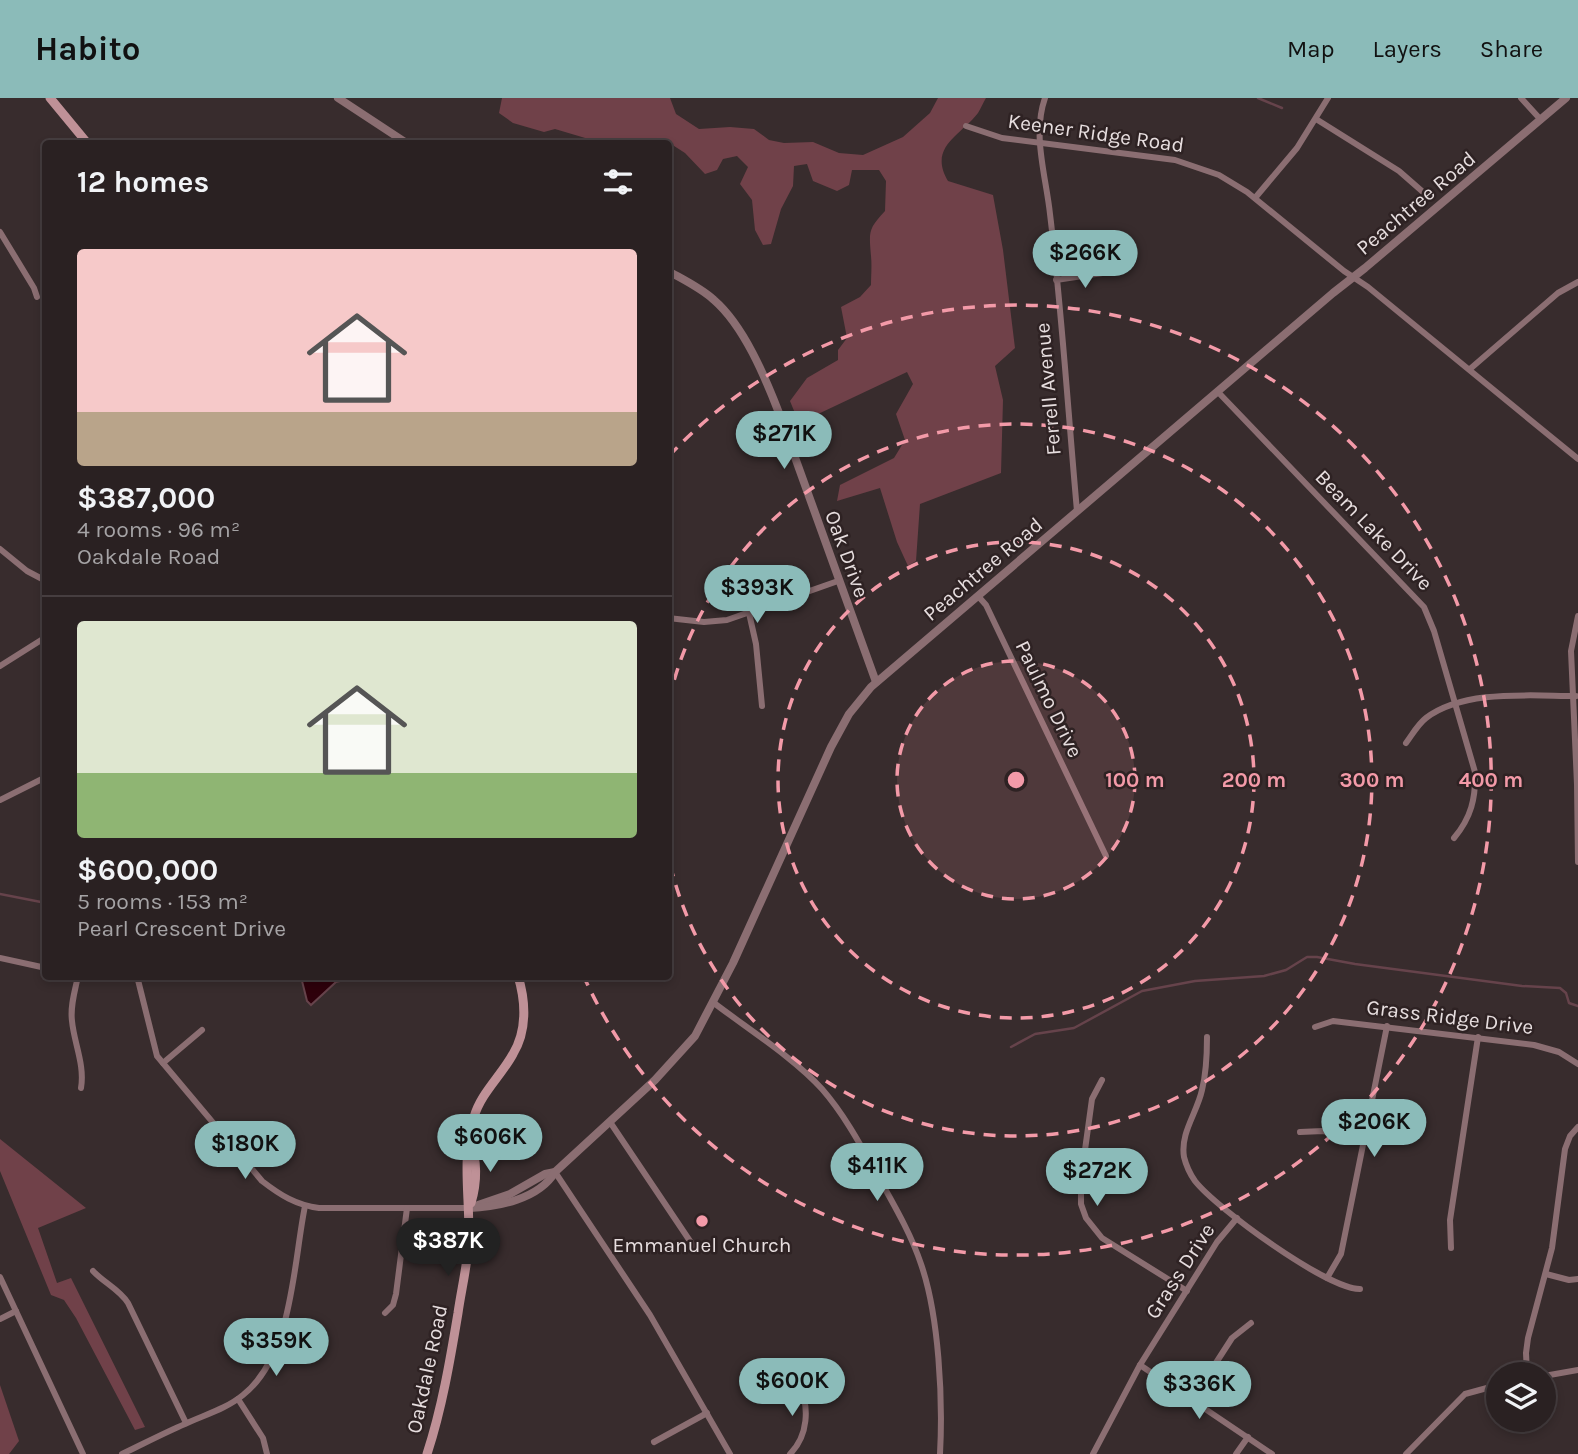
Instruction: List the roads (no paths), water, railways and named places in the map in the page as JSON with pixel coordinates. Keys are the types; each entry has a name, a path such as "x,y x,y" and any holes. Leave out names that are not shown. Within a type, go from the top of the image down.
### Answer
{"main road":[{"path":"50,98 85,140"},
{"name":"Oakdale Road","path":"427,1454 447,1378 468,1251 469,1208 475,1188 474,1152 470,1140 474,1118 486,1091 513,1055 520,1040 524,1017 519,980"}],"street":[{"path":"338,98 402,140"},
{"name":"Ferrell Avenue","path":"1045,98 1041,113 1040,143 1050,214 1077,511"},
{"path":"1255,198 1297,148 1328,98"},
{"path":"1521,98 1541,120"},
{"name":"Peachtree Road","path":"138,980 157,1056 262,1181 290,1200 305,1206 489,1208 513,1201 550,1180 555,1172 685,1048 702,1026 831,747 849,713 876,682 1566,98"},
{"path":"1317,119 1399,171 1423,192"},
{"name":"Keener Ridge Road","path":"966,126 993,136 1175,160 1219,175 1255,198 1353,278 1368,287 1578,459"},
{"path":"0,232 37,297"},
{"path":"1056,280 1110,272"},
{"name":"Oak Drive","path":"672,273 705,292 720,305 760,369 779,413 876,682"},
{"path":"1470,369 1558,293 1578,282"},
{"name":"Beam Lake Drive","path":"1218,391 1424,607 1434,631 1475,772 1476,790 1465,825 1454,838"},
{"path":"0,549 27,571 42,579"},
{"path":"672,618 714,622 749,613 838,581"},
{"name":"Paulmo Drive","path":"978,596 986,605 1106,856"},
{"path":"749,613 762,706"},
{"path":"1578,617 1571,650 1576,696 1578,862"},
{"path":"0,666 42,640"},
{"path":"1406,743 1428,716 1455,703 1488,697 1576,696"},
{"path":"0,800 42,779"},
{"path":"0,958 42,967"},
{"path":"77,980 72,1021 82,1071 81,1088"},
{"path":"714,1003 820,1087 867,1158 907,1232 920,1262 932,1308 940,1454"},
{"name":"Grass Ridge Drive","path":"1315,1027 1333,1021 1478,1037 1548,1048 1578,1064"},
{"path":"1327,1278 1341,1254 1387,1026"},
{"path":"163,1063 202,1030"},
{"path":"1208,1037 1202,1091 1185,1135 1184,1156 1196,1182 1280,1251 1327,1278 1352,1289 1360,1289"},
{"path":"1451,1248 1450,1220 1478,1037"},
{"path":"1102,1080 1093,1099 1081,1179 1082,1204 1086,1218 1102,1238 1187,1291"},
{"path":"610,1122 696,1250"},
{"path":"1526,1362 1528,1338 1546,1274 1565,1149 1570,1136 1578,1127"},
{"path":"1300,1132 1323,1131 1364,1140"},
{"path":"555,1172 650,1315 730,1454"},
{"path":"122,1454 238,1399 260,1379 280,1338 305,1206"},
{"path":"386,1313 393,1305 396,1294 407,1208"},
{"name":"Grass Drive","path":"1093,1454 1140,1365 1217,1242 1237,1218"},
{"path":"93,1271 122,1293 186,1423"},
{"path":"1546,1274 1569,1280 1578,1279"},
{"path":"0,1277 83,1454"},
{"path":"0,1319 16,1311"},
{"path":"1192,1400 1232,1338 1251,1323"},
{"path":"1140,1365 1272,1454"},
{"path":"1556,1374 1578,1370"},
{"path":"790,1454 800,1442 805,1421 805,1401 799,1385"},
{"path":"1406,1454 1465,1394 1486,1388"},
{"path":"238,1399 263,1438 267,1454"},
{"path":"654,1442 707,1413"},
{"path":"1236,1454 1248,1437"}],"waterway":[{"path":"1258,98 1282,108"},
{"path":"0,894 42,902"},
{"path":"1011,1047 1035,1034 1074,1028 1142,991 1195,981 1264,976 1286,970 1307,957 1522,986 1560,988 1566,993 1569,1003 1578,1006"}],"place":[{"name":"Emmanuel Church","path":"702,1221"}]}
